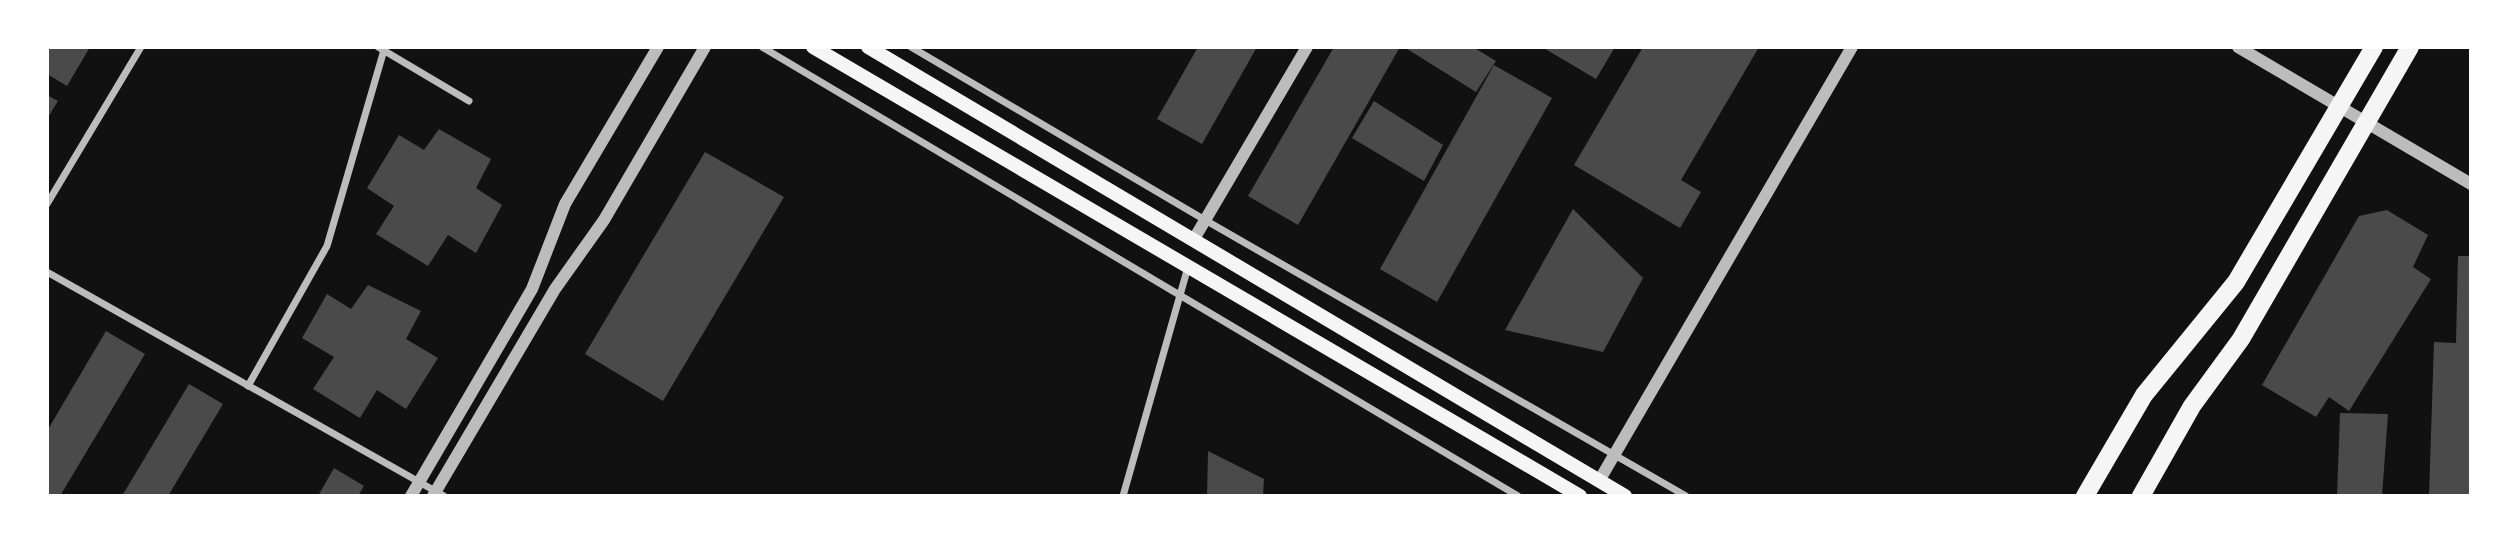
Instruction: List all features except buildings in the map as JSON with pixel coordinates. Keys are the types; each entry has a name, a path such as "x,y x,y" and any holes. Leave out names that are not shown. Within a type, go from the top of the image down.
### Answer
{"main road":[{"path":"813,47 1580,496"},
{"path":"868,47 1625,496"},
{"path":"2085,496 2144,395 2236,282 2374,47"},
{"path":"2141,496 2192,406 2241,339 2410,47"}],"street":[{"path":"47,204 141,47"},
{"path":"411,496 532,289 565,204 658,47"},
{"path":"47,272 438,494 555,289 604,220 705,47"},
{"path":"762,47 1518,496"},
{"path":"911,47 1205,220 1686,496"},
{"path":"1194,240 1307,47"},
{"path":"1599,481 1852,47"},
{"path":"2238,47 2471,184"},
{"path":"247,386 327,246 381,49 469,101"},
{"path":"1123,496 1188,267"}]}
